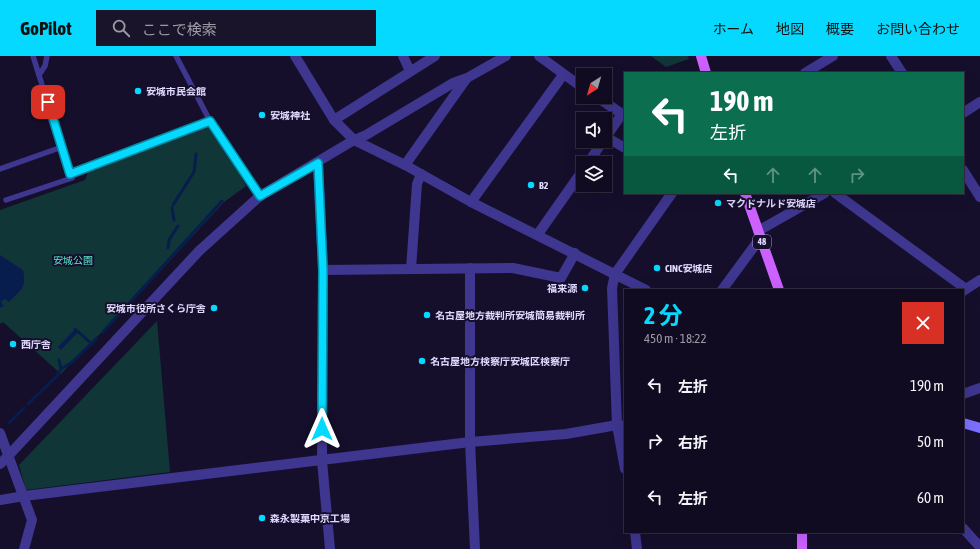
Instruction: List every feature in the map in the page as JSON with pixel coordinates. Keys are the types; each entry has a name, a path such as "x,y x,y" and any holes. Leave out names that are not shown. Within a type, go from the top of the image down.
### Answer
{"main road":[{"path":"701,56 706,72"},
{"name":"48","path":"746,194 779,289"},
{"path":"964,423 980,428"},
{"path":"802,533 802,549"}],"street":[{"path":"295,56 334,120 354,140 405,165 471,202 575,252 644,289"},
{"path":"403,56 410,71"},
{"path":"334,120 435,56"},
{"path":"0,464 199,251 260,196 453,83 467,78 506,56"},
{"path":"539,56 576,83"},
{"path":"807,72 833,56"},
{"path":"891,56 901,72"},
{"path":"471,202 564,75"},
{"path":"405,165 467,78"},
{"path":"964,111 980,102"},
{"path":"607,104 622,114 612,129"},
{"path":"612,142 624,148"},
{"path":"318,163 323,270 322,461 330,549"},
{"path":"964,172 980,197"},
{"path":"411,269 417,184 421,174"},
{"path":"538,234 576,180"},
{"path":"624,458 612,288 615,274 671,194"},
{"path":"723,289 760,234 823,194"},
{"path":"836,194 963,289"},
{"path":"323,270 513,268 561,278 575,252"},
{"path":"470,268 470,442 475,549"},
{"path":"964,290 980,280"},
{"path":"964,394 980,388"},
{"path":"0,500 470,442 566,434 621,426"},
{"path":"0,434 32,520 24,549"},
{"path":"964,529 980,547"},
{"path":"635,533 637,549"}],"lane":[{"path":"33,56 72,178"},
{"path":"39,75 45,66 47,56"},
{"path":"176,56 210,121 260,196"},
{"path":"6,200 72,178 210,121"},
{"path":"0,169 62,147"}],"green space":[{"path":"651,56 688,56 689,59 666,67"},
{"name":"安城公園","path":"214,122 246,186 224,202 119,316 86,347 61,374 3,322 0,324 0,210 85,180 89,170"},
{"path":"157,321 170,472 26,490 19,465"}],"water":[{"path":"0,255 23,270 24,281 20,291 9,302 5,299 1,302 4,306 0,308"},
{"path":"75,329 78,332 61,350 58,347"}],"waterway":[{"path":"173,205 194,172 196,154"},
{"path":"122,311 222,201"},
{"path":"172,208 174,220"},
{"path":"168,248 169,240 178,226"},
{"path":"103,332 118,315"},
{"path":"75,329 92,344"},
{"path":"28,404 57,376 61,369 71,363 97,338"},
{"path":"59,360 61,369"},
{"path":"9,423 24,408"}],"place":[{"name":"安城市民会館","path":"138,91"},
{"name":"安城神社","path":"262,115"},
{"name":"B2","path":"531,185"},
{"name":"マクドナルド安城店","path":"718,203"},
{"name":"CINC安城店","path":"657,268"},
{"name":"福来源","path":"585,288"},
{"name":"安城市役所さくら庁舎","path":"214,308"},
{"name":"名古屋地方裁判所安城簡易裁判所","path":"427,315"},
{"name":"西庁舎","path":"13,344"},
{"name":"名古屋地方検察庁安城区検察庁","path":"422,361"},
{"name":"森永製菓中京工場","path":"262,518"}],"route":[{"path":"48,102 70,174 210,121 260,196 318,163 321,257 323,270 322,429"}]}
